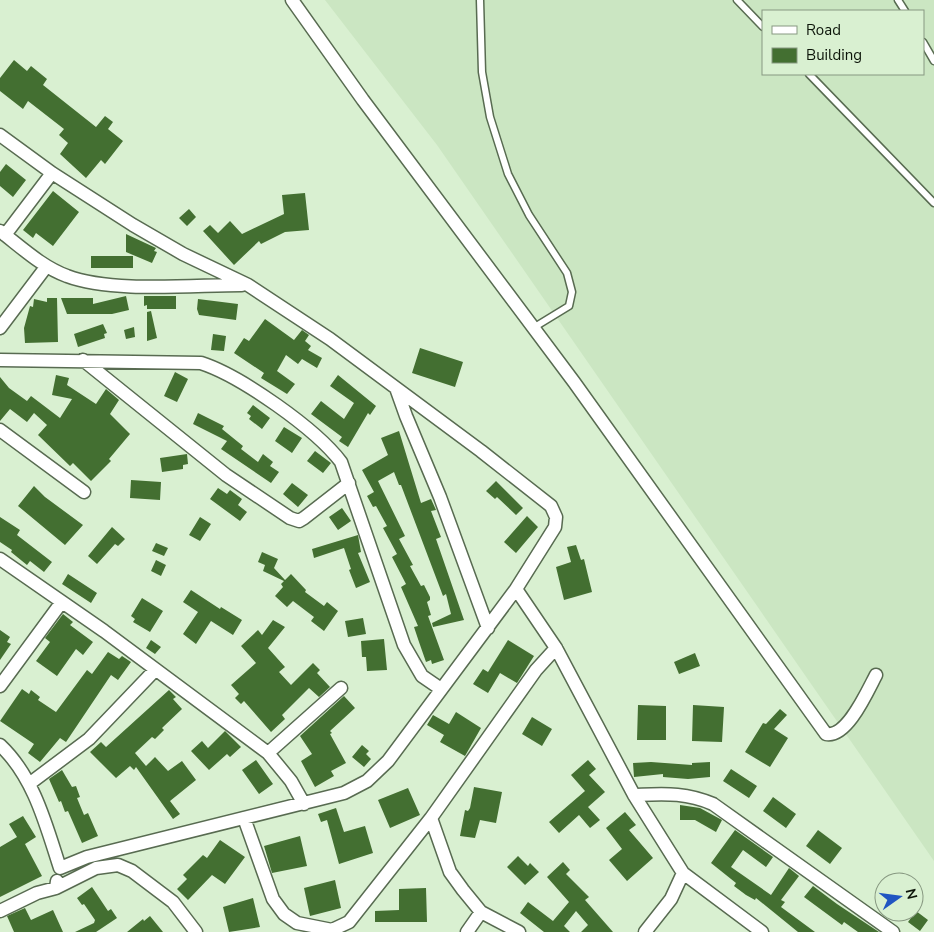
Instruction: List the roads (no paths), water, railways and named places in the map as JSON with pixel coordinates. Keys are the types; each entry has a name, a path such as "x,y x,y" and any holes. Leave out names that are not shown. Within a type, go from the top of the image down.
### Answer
{"street":[{"path":"292,0 363,100 638,470 826,734 833,736 840,732 859,706 876,675"},
{"path":"0,135 52,173 133,225 248,286 330,339 551,506 556,517 555,527 516,589 388,761 368,781 344,793 87,857 60,868"},
{"path":"52,173 2,233 46,267 86,282 120,285 248,286"},
{"path":"0,328 46,267"},
{"path":"0,360 201,362 220,369 311,431 331,449 341,462 404,644 422,676 441,689"},
{"path":"83,360 226,475 290,518 299,521 349,483"},
{"path":"396,388 440,497 488,628"},
{"path":"0,430 84,492"},
{"path":"0,559 268,753 291,781 304,804"},
{"path":"516,589 556,648 634,795 683,873 762,932"},
{"path":"0,686 61,603"},
{"path":"244,818 270,891 284,914 296,923 332,930 349,922 431,818 520,692 556,648"},
{"path":"29,784 89,739 155,670"},
{"path":"268,753 341,688"},
{"path":"0,746 9,754 29,784 48,828 60,868 56,888"},
{"path":"634,795 674,794 694,796 713,804 893,932"},
{"path":"431,818 450,872 481,912 519,932"},
{"path":"0,911 37,894 56,888 96,868 118,865 132,871 173,902 196,932"},
{"path":"645,932 671,899 683,873"},
{"path":"467,932 481,912"}],"lane":[{"path":"480,0 482,72 490,117 505,166 529,215 567,273 572,292 568,306 533,328"},
{"path":"737,0 762,26"},
{"path":"924,44 934,60"},
{"path":"810,75 934,203"}]}
